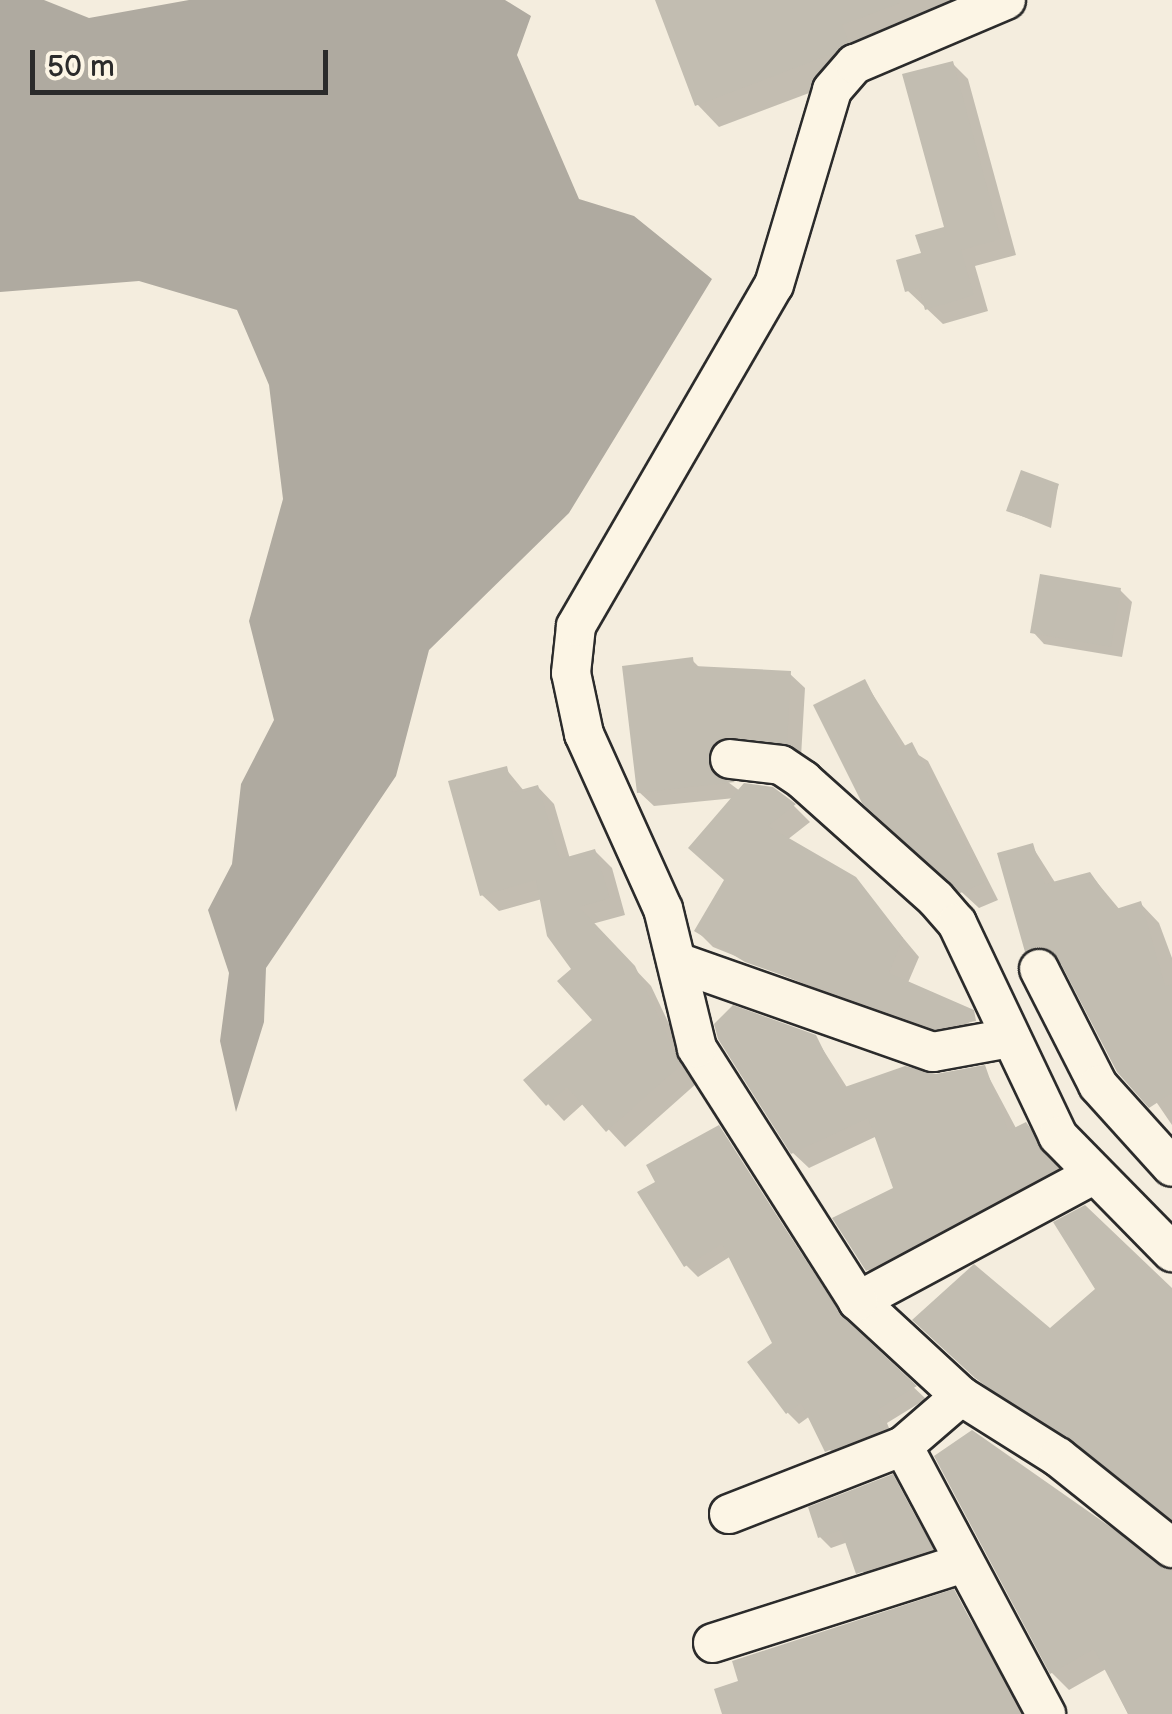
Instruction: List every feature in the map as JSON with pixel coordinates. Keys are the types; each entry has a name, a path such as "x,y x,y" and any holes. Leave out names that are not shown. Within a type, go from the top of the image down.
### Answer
{"street":[{"path":"1006,0 856,64 832,90 774,285 576,626 572,673 584,734 663,909 714,1080 858,1302 962,1396 1172,1548"},
{"path":"730,759 792,772 957,923 1058,1136 1172,1252"},
{"path":"677,962 933,1052 1010,1038"},
{"path":"1039,969 1098,1084 1172,1167"},
{"path":"858,1302 1092,1174"},
{"path":"729,1514 902,1446 962,1396"},
{"path":"902,1446 1046,1714"},
{"path":"713,1642 963,1564"}],"shaded area":[{"path":"0,0 44,0 89,18 189,0 505,0 531,16 517,55 579,199 634,216 712,279 569,513 429,650 396,776 266,968 264,1022 236,1112 220,1041 229,973 208,910 232,864 241,784 274,720 249,621 283,499 269,385 237,310 139,281 0,292"}],"building":[{"path":"655,0 900,3 842,25 849,42 834,53 695,106"},
{"path":"953,61 1001,239 961,250 974,295 925,310 919,288 905,292 896,260 921,253 915,235 944,227 902,74"},
{"path":"1021,470 1059,484 1046,524 1006,511"},
{"path":"1040,574 1121,588 1111,647 1030,633"},
{"path":"693,657 694,666 791,671 787,744 722,738 709,767 735,782 637,793 622,666"},
{"path":"865,679 900,748 912,742 984,883 960,893 862,803 813,705"},
{"path":"507,766 513,792 538,785 560,859 595,849 610,898 579,907 635,966 681,1065 606,1132 567,1087 546,1106 523,1080 592,1020 557,981 571,969 547,936 536,880 480,896 448,781"},
{"path":"744,783 773,787 796,804 768,826 856,877 903,938 889,973 974,1010 976,1021 935,1029 745,962 694,931 724,880 688,848"},
{"path":"1033,843 1045,884 1090,872 1116,909 1141,901 1165,986 1172,984 1172,1093 1149,1108 1117,1072 1058,958 1041,947 1025,952 997,853"},
{"path":"733,1005 816,1035 842,1088 905,1066 936,1074 985,1065 1008,1131 1026,1122 1058,1168 866,1271 832,1218 893,1188 868,1118 791,1154 718,1039 714,1024"},
{"path":"719,1125 839,1313 917,1386 877,1410 884,1429 825,1452 801,1403 786,1414 747,1362 772,1343 722,1244 684,1267 637,1192 655,1182 646,1165"},
{"path":"1085,1205 1172,1288 1172,1519 975,1378 912,1320 974,1264 1050,1328 1095,1289 1053,1222"},
{"path":"972,1430 1172,1570 1172,1714 1128,1714 1094,1649 1050,1674 934,1456"},
{"path":"893,1474 933,1549 856,1574 841,1530 818,1538 808,1507"},
{"path":"954,1589 1020,1714 722,1714 714,1689 738,1681 732,1661"}]}
